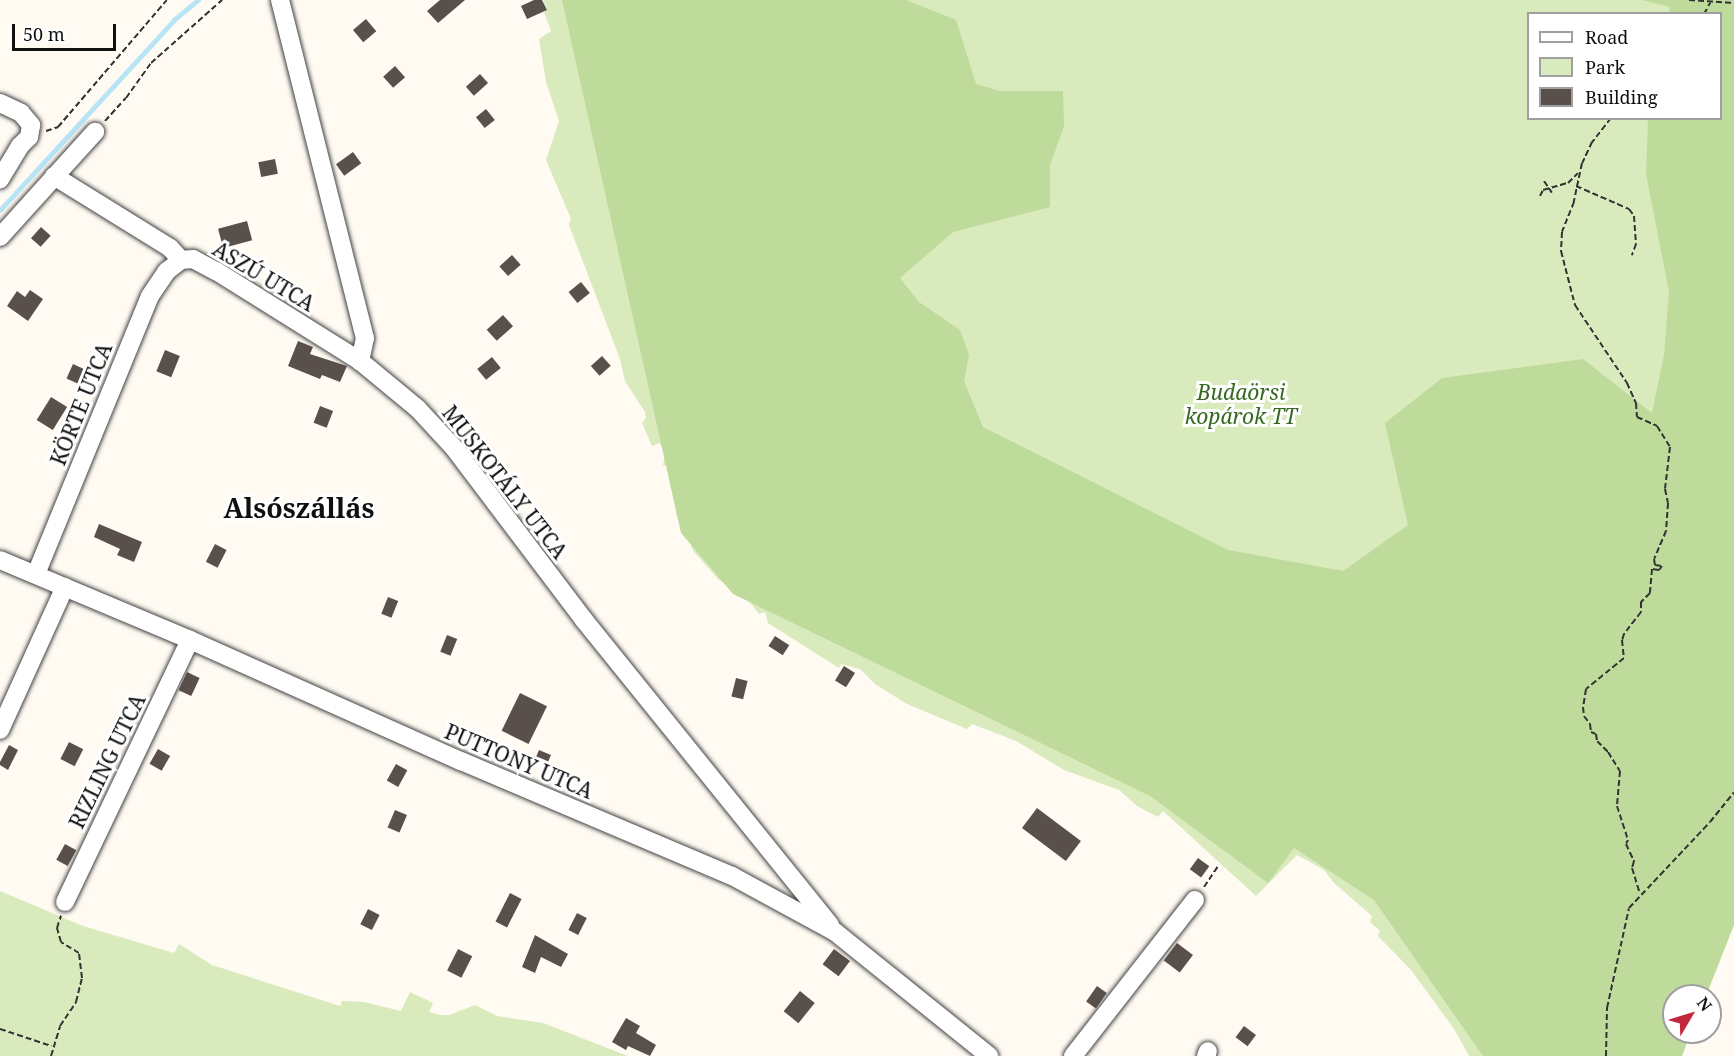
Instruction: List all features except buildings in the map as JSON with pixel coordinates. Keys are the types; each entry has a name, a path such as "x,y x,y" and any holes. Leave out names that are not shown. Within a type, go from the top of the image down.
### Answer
{"street":[{"path":"280,0 365,338 360,361"},
{"path":"0,103 21,113 31,125 29,136 20,146 0,179"},
{"path":"0,237 95,132"},
{"name":"ASZÚ UTCA","path":"54,176 170,248 181,260 193,259 216,271 360,361"},
{"name":"KÖRTE UTCA","path":"36,574 150,296 166,271 181,260"},
{"name":"MUSKOTÁLY UTCA","path":"360,361 418,409 454,448 584,620 835,932"},
{"name":"PUTTONY UTCA","path":"0,560 190,640 461,761 732,876 835,932 986,1055"},
{"path":"0,730 65,587"},
{"name":"RIZLING UTCA","path":"65,902 190,640"},
{"path":"1073,1056 1195,900"}],"path":[{"path":"29,136 58,127 167,0"},
{"path":"95,132 126,98 151,63 222,0"},
{"path":"1689,0 1734,3"},
{"path":"1705,12 1710,3"},
{"path":"1609,120 1592,142 1579,171 1574,202 1564,224 1561,242 1575,304 1628,383 1638,418 1657,426 1668,440 1670,453 1665,489 1668,503 1666,531 1654,559 1655,565 1662,566 1659,570 1652,568 1650,592 1641,602 1641,612 1624,633 1622,640 1624,657 1586,689 1583,706 1584,716 1590,724 1591,732 1596,734 1597,741 1608,752 1620,771 1617,806 1628,840 1626,844 1634,861 1632,868 1640,894"},
{"path":"1540,196 1542,191 1568,183 1579,171"},
{"path":"1544,181 1552,193"},
{"path":"1576,186 1629,209 1634,216 1636,244 1632,255"},
{"path":"1606,1056 1607,1008 1628,912 1640,894 1710,822 1734,792"},
{"path":"1195,900 1219,865"},
{"path":"51,1056 60,1026 76,1002 82,978 79,953 61,942 57,928 65,902"},
{"path":"0,1029 52,1047"}],"green space":[{"name":"Budaörsi kopárok TT","path":"543,0 1734,0 1722,110 1722,12 1527,12 1527,120 1721,120 1619,1056 1469,1056 1454,1029 1411,970 1378,936 1380,931 1370,922 1372,916 1334,883 1324,870 1297,855 1256,896 1163,811 1158,817 1137,806 1119,790 1064,770 1016,741 972,724 967,729 907,704 875,684 860,669 841,664 839,668 768,623 765,612 759,614 745,596 719,580 694,552 676,513 680,505 669,464 663,466 665,452 659,443 652,446 642,423 646,418 645,412 625,381 620,359 569,225 571,219 546,160 559,121 546,82 539,39 551,31 544,12 547,9"},
{"name":"Budaörsi kopárok TT","path":"562,0 906,0 956,20 976,84 1000,91 1063,91 1064,126 1050,165 1050,207 953,232 900,278 919,302 960,330 969,355 964,381 983,427 1228,550 1343,571 1408,525 1385,423 1442,378 1583,359 1652,413 1664,355 1669,292 1646,174 1648,120 1722,120 1722,12 1669,12 1670,7 1642,0 1734,0 1734,925 1711,984 1662,984 1662,1044 1686,1044 1682,1056 1483,1056 1374,900 1294,848 1268,883 1150,796 733,594 681,533"},
{"path":"0,891 83,926 174,953 179,944 212,965 340,1006 342,1001 364,1002 401,1011 410,992 433,1003 429,1012 449,1015 475,1005 497,1016 543,1023 628,1056 0,1056"}],"waterway":[{"path":"0,210 174,20 198,0"}],"district":[{"name":"Alsószállás","path":"299,508"}]}
